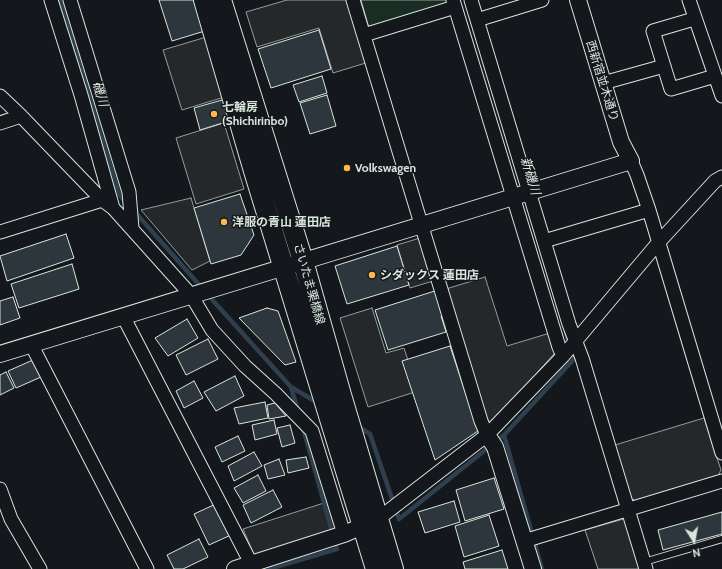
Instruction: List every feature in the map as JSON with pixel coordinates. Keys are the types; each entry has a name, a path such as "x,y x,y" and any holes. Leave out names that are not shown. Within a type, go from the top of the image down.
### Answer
{"main road":[{"name":"さいたま栗橋線","path":"204,0 283,267 370,523 393,569"},
{"name":"さいたま栗橋線","path":"221,0 303,261 370,523 376,569"}],"street":[{"path":"51,0 81,95 113,208"},
{"path":"70,0 129,192 132,228"},
{"path":"353,0 481,421 487,435 495,447 532,569"},
{"path":"471,0 569,324 629,510 645,565"},
{"path":"477,20 542,0"},
{"name":"西新宿並木通り","path":"578,0 621,142 631,161"},
{"path":"689,0 694,19 722,96"},
{"path":"364,36 454,4 563,356"},
{"path":"694,19 653,30 671,89 715,76"},
{"path":"603,83 664,66"},
{"path":"0,96 102,200 113,208 132,228 191,295 212,330 245,366 276,394 312,431 344,534"},
{"path":"0,124 21,116"},
{"path":"0,354 631,161 648,210 722,453"},
{"path":"235,569 253,567 370,523 487,435 563,356 658,243 715,182 722,177"},
{"path":"0,232 102,200"},
{"path":"544,242 648,210"},
{"path":"123,316 253,567"},
{"path":"31,344 147,569"},
{"path":"524,541 722,482"},
{"path":"0,489 11,519 40,569"}],"lane":[{"path":"645,565 722,539"}],"green space":[{"path":"361,0 452,0 453,3 369,28"}],"shaded area":[{"path":"287,0 350,0 369,62 333,73 319,28 257,47 246,12"},
{"path":"213,35 231,95 182,110 163,50"},
{"path":"224,123 244,189 196,204 176,138"},
{"path":"191,198 210,261 192,270 141,210"},
{"path":"420,238 433,281 410,288 397,245"},
{"path":"485,277 507,346 550,333 555,349 554,354 492,423 486,421 446,289"},
{"path":"372,308 386,353 404,348 418,391 368,407 340,318"},
{"path":"704,418 721,470 718,476 636,501 631,498 615,445"},
{"path":"327,502 336,531 255,557 243,529"},
{"path":"627,518 642,569 598,569 585,530"}],"building":[{"path":"159,0 199,0 208,30 172,41"},
{"path":"319,30 331,69 271,88 258,49"},
{"path":"322,76 327,93 299,102 293,85"},
{"path":"327,95 336,126 310,134 300,103"},
{"name":"七輪房 (Shichirinbo)","path":"229,98 235,119 200,130 194,108"},
{"name":"洋服の青山 蓮田店","path":"240,194 254,235 241,255 211,264 194,208"},
{"path":"66,234 74,258 7,281 0,256"},
{"name":"シダックス 蓮田店","path":"397,246 409,285 347,304 335,266"},
{"path":"72,264 79,289 19,308 11,284"},
{"path":"441,289 449,314 441,316 446,332 388,350 375,310"},
{"path":"13,297 20,318 0,325 0,301"},
{"path":"267,308 278,311 296,362 285,365 239,318"},
{"path":"187,319 198,338 168,356 155,338"},
{"path":"208,339 218,359 186,375 176,355"},
{"path":"450,346 478,431 435,460 402,361"},
{"path":"33,360 41,377 16,388 8,371"},
{"path":"6,372 14,388 0,395 0,375"},
{"path":"235,376 244,396 216,411 204,392"},
{"path":"194,381 203,398 184,408 176,391"},
{"path":"265,402 268,418 239,424 234,408"},
{"path":"275,403 286,416 269,419 267,405"},
{"path":"274,420 277,434 255,440 252,425"},
{"path":"290,425 295,443 282,447 277,428"},
{"path":"238,436 245,451 222,462 215,447"},
{"path":"254,452 262,466 234,481 228,466"},
{"path":"306,457 309,468 288,473 286,460"},
{"path":"279,459 285,475 268,479 264,465"},
{"path":"258,475 266,491 243,503 234,488"},
{"path":"494,478 504,509 465,521 456,490"},
{"path":"273,490 282,507 251,523 243,505"},
{"path":"454,501 460,522 425,533 418,512"},
{"path":"218,503 233,534 209,545 194,514"},
{"path":"722,512 722,534 663,550 658,530"},
{"path":"489,515 499,546 464,557 455,526"},
{"path":"199,539 208,557 183,569 174,569 167,555"},
{"path":"502,550 508,569 465,569 463,562"}],"waterway":[{"name":"磯川","path":"60,0 119,194 126,203"},
{"path":"134,211 202,288"},
{"path":"207,294 291,387 318,403"},
{"path":"542,569 504,435 574,359 566,333"},
{"path":"291,387 298,411"},
{"path":"357,426 370,434 399,519 504,435"},
{"path":"269,569 337,549 303,428"}],"place":[{"name":"七輪房 (Shichirinbo)","path":"214,114"},
{"name":"Volkswagen","path":"347,168"},
{"name":"洋服の青山 蓮田店","path":"224,222"},
{"name":"シダックス 蓮田店","path":"372,275"}],"water label":[{"name":"新磯川","path":"530,176"}]}
